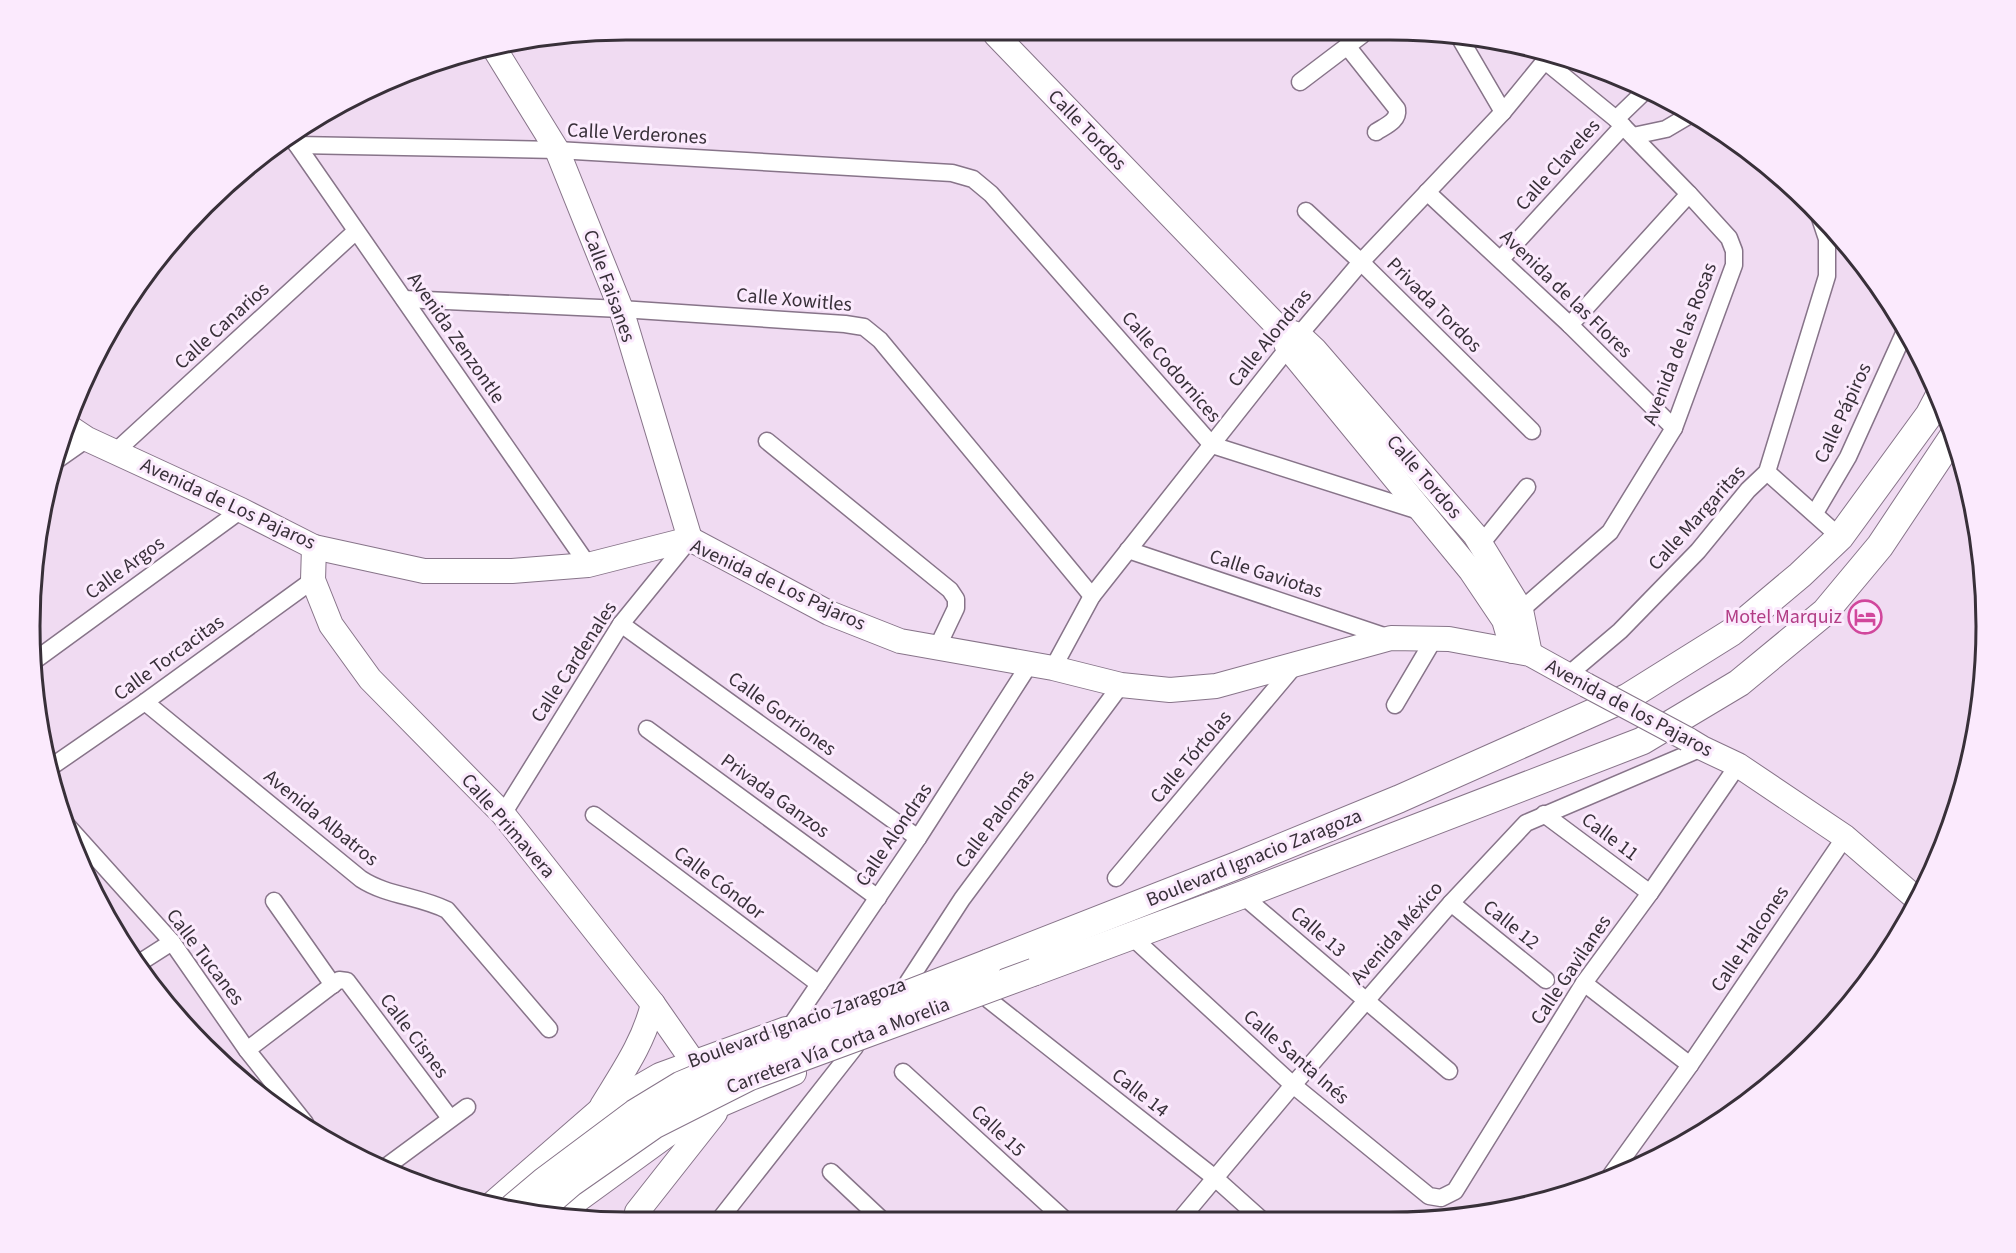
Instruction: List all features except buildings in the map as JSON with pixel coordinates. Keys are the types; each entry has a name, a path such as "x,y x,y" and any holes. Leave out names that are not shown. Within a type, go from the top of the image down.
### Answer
{"main road":[{"name":"Boulevard Ignacio Zaragoza","path":"1093,922 1238,866 1388,804 1628,698 1732,632 1800,575 1840,537 1933,407"},
{"name":"Boulevard Ignacio Zaragoza","path":"1096,949 1642,741 1739,683 1824,612 1880,546 1947,446"},
{"name":"Carretera Vía Corta a Morelia","path":"519,1202 635,1113 681,1085 781,1043 1093,922"},
{"name":"Carretera Vía Corta a Morelia","path":"545,1206 571,1183 654,1125 749,1077 1096,949"}],"street":[{"name":"Calle Tordos","path":"1001,40 1288,337 1471,571 1513,615"},
{"path":"1300,82 1355,40"},
{"path":"1347,46 1398,114 1396,119 1376,132"},
{"path":"1464,46 1503,112"},
{"name":"Calle Faisanes","path":"498,55 557,150 621,309 690,539"},
{"name":"Calle Alondras","path":"1053,668 1092,596 1212,445 1288,337 1503,112 1545,61"},
{"name":"Avenida de las Rosas","path":"1513,615 1610,532 1674,428 1734,265 1734,251 1729,238 1624,127 1552,64"},
{"name":"Calle Claveles","path":"1501,259 1624,127 1641,97"},
{"path":"1624,127 1666,129 1682,119"},
{"name":"Calle Verderones","path":"299,140 557,150 952,173 974,179"},
{"name":"Avenida Zenzontle","path":"296,143 588,565"},
{"name":"Calle Codornices","path":"974,179 999,203 1212,445 1424,512"},
{"name":"Avenida de las Flores","path":"1427,192 1570,324 1674,428"},
{"path":"1570,324 1689,194"},
{"name":"Privada Tordos","path":"1306,211 1532,431"},
{"name":"Calle Canarios","path":"116,452 356,231"},
{"name":"Calle Margaritas","path":"1577,680 1620,631 1698,551 1748,490 1767,472 1827,276 1825,235"},
{"name":"Calle Xowitles","path":"404,298 621,309 864,327 880,340 1092,596"},
{"name":"Calle Tordos","path":"1288,337 1315,350 1480,544 1513,615 1522,653"},
{"name":"Calle Pápiros","path":"1815,513 1848,457 1901,341"},
{"name":"Avenida de Los Pajaros","path":"75,430 314,547 424,571 512,571 588,565 690,539 829,612 900,641 1053,668 1121,685 1170,690 1216,686 1298,663"},
{"path":"67,452 87,438"},
{"path":"767,441 950,590 956,599 956,608 937,648"},
{"path":"1767,472 1840,537"},
{"path":"1480,544 1527,487"},
{"name":"Calle Argos","path":"42,656 241,510"},
{"name":"Calle Cardenales","path":"503,814 621,624 690,539"},
{"name":"Calle Primavera","path":"314,547 313,580 331,625 370,679 503,814 653,1004 722,1104"},
{"name":"Calle Gaviotas","path":"1128,550 1391,638"},
{"name":"Calle Torcacitas","path":"57,763 313,580"},
{"name":"Calle Gorriones","path":"621,624 918,838"},
{"name":"Avenida de los Pajaros","path":"1298,663 1391,638 1449,639 1522,653 1738,765 1845,837 1911,894"},
{"path":"1395,705 1434,639"},
{"name":"Calle Tórtolas","path":"1116,878 1298,663"},
{"name":"Calle Alondras","path":"790,1027 918,838 1029,664"},
{"name":"Calle Palomas","path":"908,982 962,899 1121,685"},
{"name":"Avenida Albatros","path":"145,702 361,879 374,887 433,903 447,910 549,1029"},
{"name":"Privada Ganzos","path":"647,729 878,898"},
{"name":"Avenida México","path":"1187,1212 1365,1001 1451,903 1526,823 1695,743"},
{"name":"Calle Gavilanes","path":"1441,1198 1455,1191 1584,983 1650,893 1738,765"},
{"name":"Calle 11","path":"1545,814 1650,893"},
{"name":"Calle Cóndor","path":"594,815 819,984"},
{"name":"Calle Halcones","path":"1617,1167 1690,1065 1845,837"},
{"name":"Calle Tucanes","path":"82,842 172,942 247,1050 292,1107"},
{"name":"Calle 13","path":"1242,895 1449,1071"},
{"name":"Calle Cisnes","path":"274,901 338,982 347,981 450,1118"},
{"name":"Calle 12","path":"1451,903 1546,980"},
{"name":"Boulevard Ignacio Zaragoza","path":"499,1198 601,1109 660,1075 1049,931 1093,922"},
{"name":"Calle Santa Inés","path":"1131,936 1293,1085 1429,1196 1441,1198"},
{"path":"145,960 172,942"},
{"name":"Boulevard Ignacio Zaragoza","path":"566,1209 668,1135 722,1104 855,1047 1061,973 1096,949"},
{"path":"247,1050 338,982"},
{"path":"1584,983 1690,1065"},
{"name":"Calle 14","path":"989,1000 1215,1178 1253,1212"},
{"path":"601,1109 636,1050 648,1024 653,1004"},
{"path":"725,1212 855,1047"},
{"name":"Calle 15","path":"903,1072 1056,1212"},
{"path":"637,1212 722,1104"},
{"path":"391,1163 467,1107"},
{"path":"831,1172 874,1212"}],"place":[{"name":"Motel Marquiz","path":"1865,617"}]}
